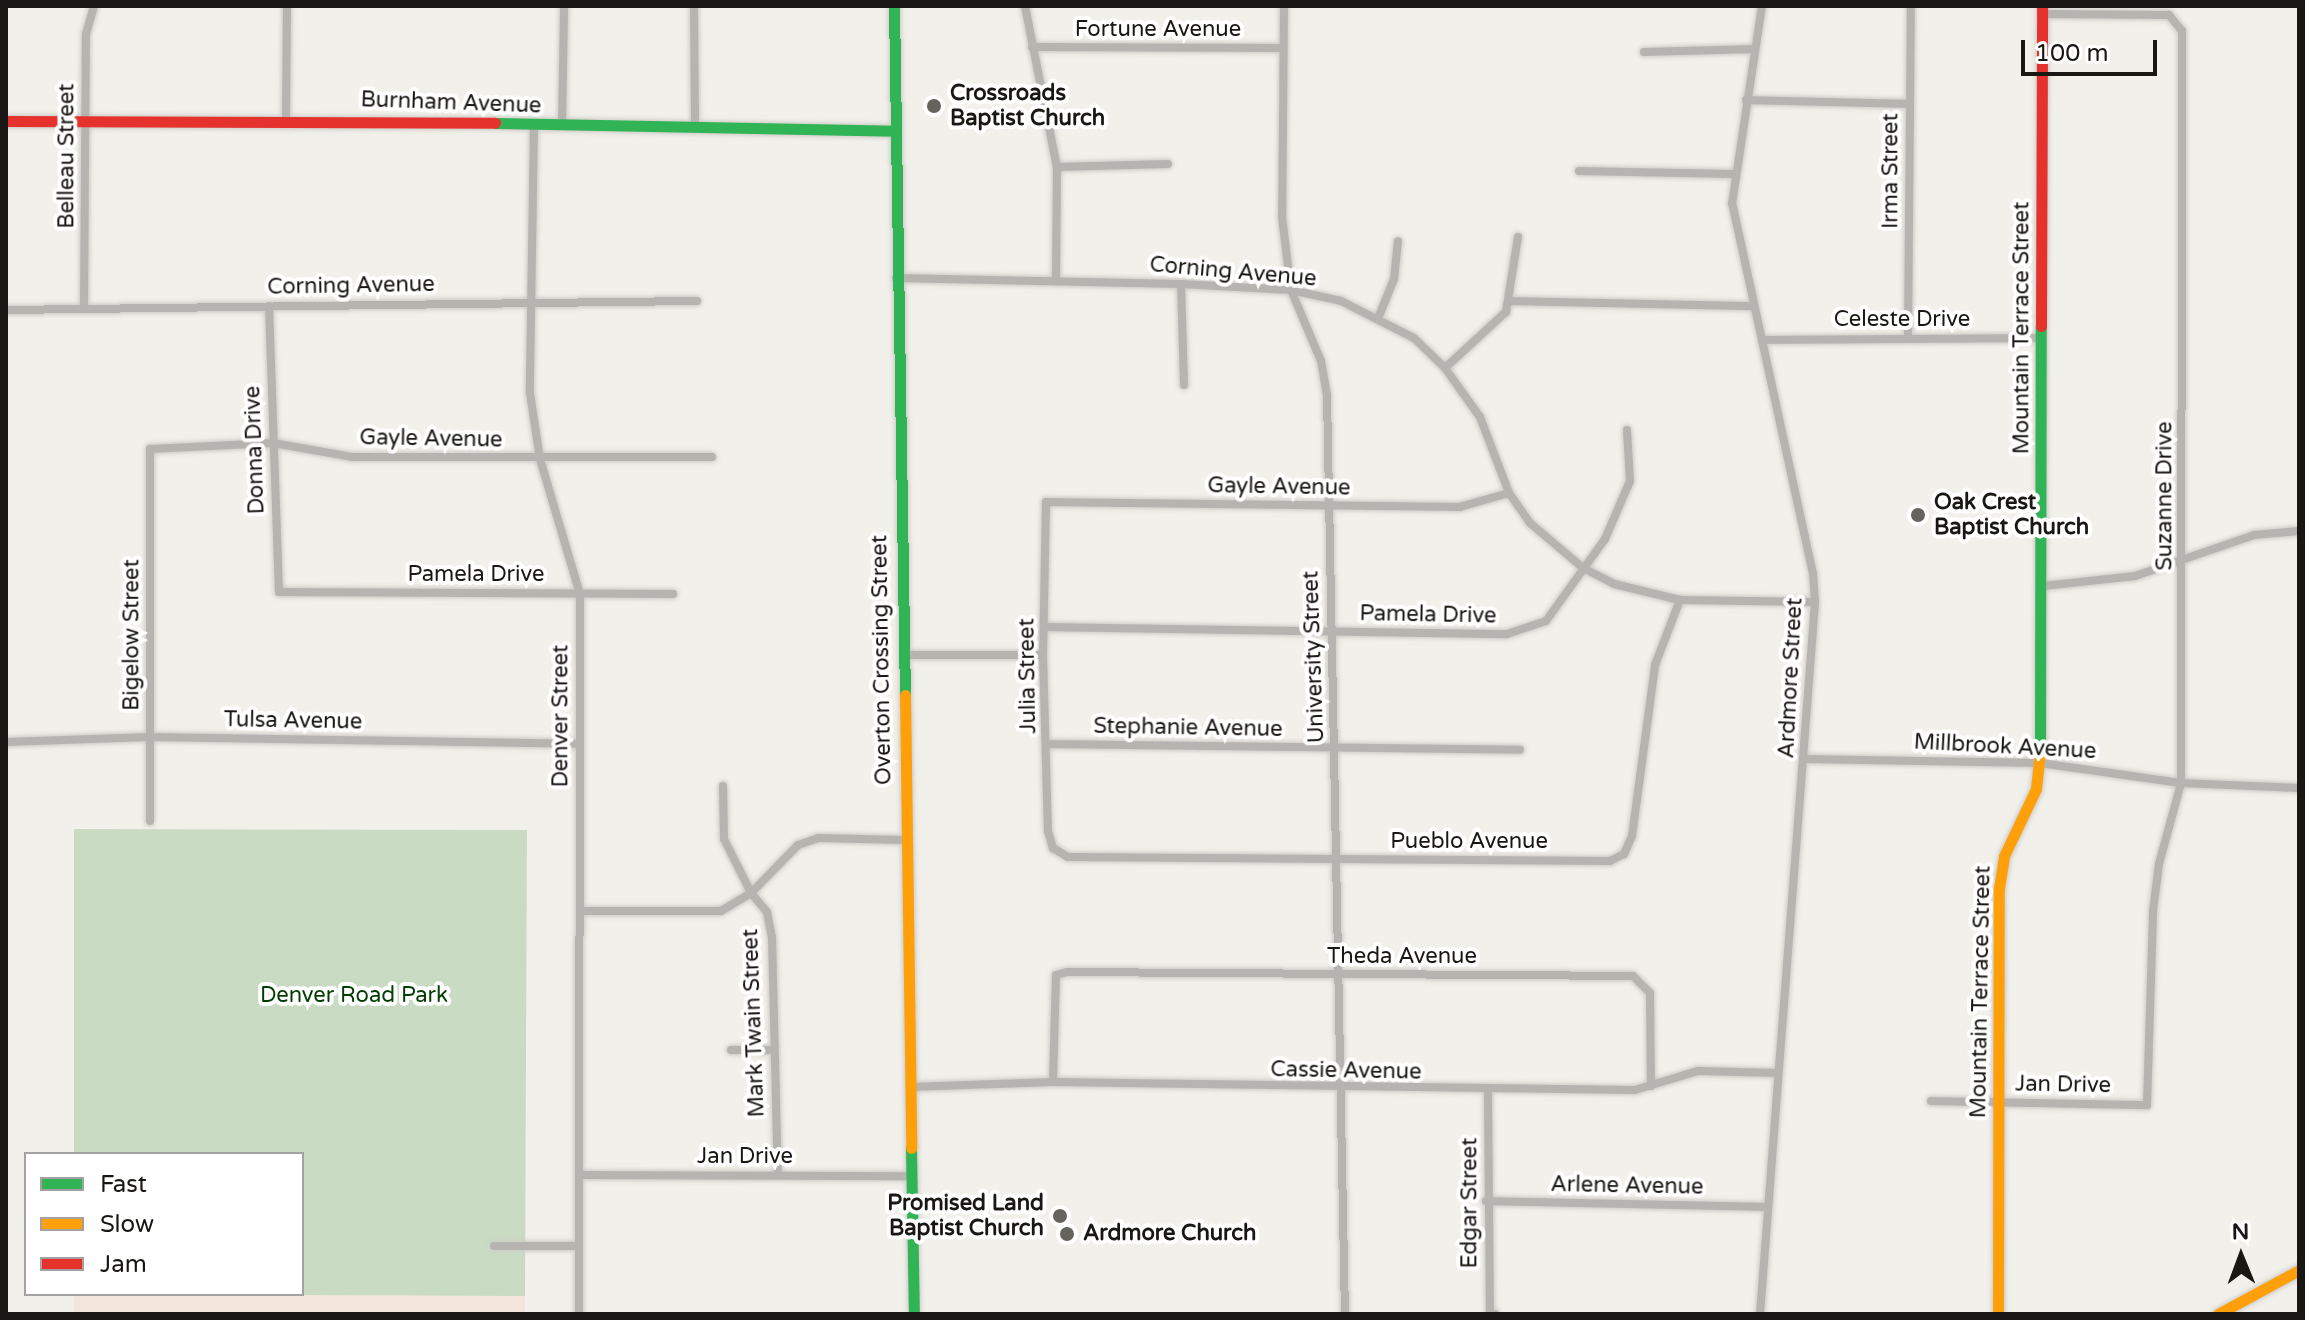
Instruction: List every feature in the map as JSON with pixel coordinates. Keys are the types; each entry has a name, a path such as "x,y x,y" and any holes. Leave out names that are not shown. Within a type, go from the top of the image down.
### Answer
{"street":[{"name":"Belleau Street","path":"84,308 86,34 94,6"},
{"path":"286,119 287,6"},
{"path":"562,126 564,6"},
{"path":"694,6 695,127"},
{"name":"Overton Crossing Street","path":"894,6 904,840 914,1314"},
{"path":"1025,6 1057,167 1056,281"},
{"name":"University Street","path":"1284,6 1282,217 1291,290 1321,361 1327,395 1345,1314"},
{"name":"Ardmore Street","path":"1760,1314 1815,602 1732,204 1733,174 1762,6"},
{"name":"Irma Street","path":"1908,337 1911,6"},
{"name":"Mountain Terrace Street","path":"1998,1314 1999,888 2004,856 2036,789 2040,763 2043,586 2042,10"},
{"name":"Suzanne Drive","path":"2042,10 2169,15 2182,31 2181,783 2159,864 2153,911 2147,1105"},
{"name":"Fortune Avenue","path":"1032,47 1283,48"},
{"path":"1644,52 1755,49"},
{"path":"1746,100 1909,104"},
{"name":"Burnham Avenue","path":"6,121 286,119 895,131"},
{"name":"Denver Street","path":"534,124 530,393 540,459 580,594 579,1314"},
{"path":"1057,167 1168,164"},
{"path":"1579,171 1733,174"},
{"path":"1445,368 1488,332 1511,301 1518,237"},
{"path":"1379,316 1394,279 1398,241"},
{"name":"Corning Avenue","path":"896,278 1181,284 1291,290 1379,316 1414,338 1445,368 1480,417 1509,493 1530,523 1583,568 1614,584 1680,600 1815,602"},
{"path":"1181,284 1184,385"},
{"name":"Corning Avenue","path":"6,310 532,300 697,301"},
{"path":"1511,301 1753,306"},
{"name":"Donna Drive","path":"269,306 279,592"},
{"name":"Celeste Drive","path":"1762,340 2041,338"},
{"name":"Pamela Drive","path":"1044,627 1507,634 1546,621 1605,539 1630,481 1627,430"},
{"name":"Gayle Avenue","path":"150,449 273,443 352,457 712,457"},
{"name":"Bigelow Street","path":"150,449 150,821"},
{"name":"Gayle Avenue","path":"1046,502 1460,507 1509,493"},
{"name":"Julia Street","path":"1046,502 1043,655 1048,831 1053,848"},
{"path":"2043,586 2135,576 2254,535 2299,531"},
{"name":"Pamela Drive","path":"279,592 673,594"},
{"name":"Pueblo Avenue","path":"1053,848 1068,857 1610,861 1624,854 1632,836 1655,665 1680,600"},
{"path":"903,655 1043,655"},
{"name":"Tulsa Avenue","path":"6,742 150,737 579,744"},
{"name":"Stephanie Avenue","path":"1047,744 1520,750"},
{"name":"Millbrook Avenue","path":"1804,759 2040,763 2181,783 2299,788"},
{"name":"Mark Twain Street","path":"723,786 724,839 751,893 767,912 772,937 772,1050 778,1175"},
{"path":"580,911 721,911 751,893 798,845 818,838 904,840"},
{"name":"Theda Avenue","path":"1053,1082 1056,975 1633,976 1650,993 1651,1086"},
{"path":"731,1050 772,1050"},
{"name":"Cassie Avenue","path":"910,1087 1053,1082 1488,1092 1651,1086 1698,1071 1778,1073"},
{"name":"Edgar Street","path":"1488,1092 1486,1201 1492,1314"},
{"name":"Jan Drive","path":"1931,1101 2147,1105"},
{"name":"Jan Drive","path":"579,1175 910,1176"},
{"name":"Arlene Avenue","path":"1486,1201 1767,1207"},
{"path":"494,1246 579,1246"},
{"path":"2218,1314 2299,1270"}],"shaded area":[{"path":"74,1296 525,1296 525,1314 74,1314"}],"green space":[{"name":"Denver Road Park","path":"74,829 527,830 525,1296 304,1295 304,1152 74,1152"}],"traffic: fast":[{"path":"894,6 905,695"},
{"path":"495,123 895,131"},
{"path":"2040,751 2041,326"},
{"path":"911,1148 914,1314"}],"traffic: slow":[{"path":"905,695 911,1148"},
{"path":"1998,1314 1999,888 2004,856 2036,789 2040,751"},
{"path":"2218,1314 2299,1270"}],"traffic: jam":[{"path":"2041,326 2042,6"},
{"path":"6,121 495,123"}],"place":[{"name":"Crossroads Baptist Church","path":"934,106"},
{"name":"Oak Crest Baptist Church","path":"1918,515"},
{"name":"Promised Land Baptist Church","path":"1060,1216"},
{"name":"Ardmore Church","path":"1067,1234"}]}
